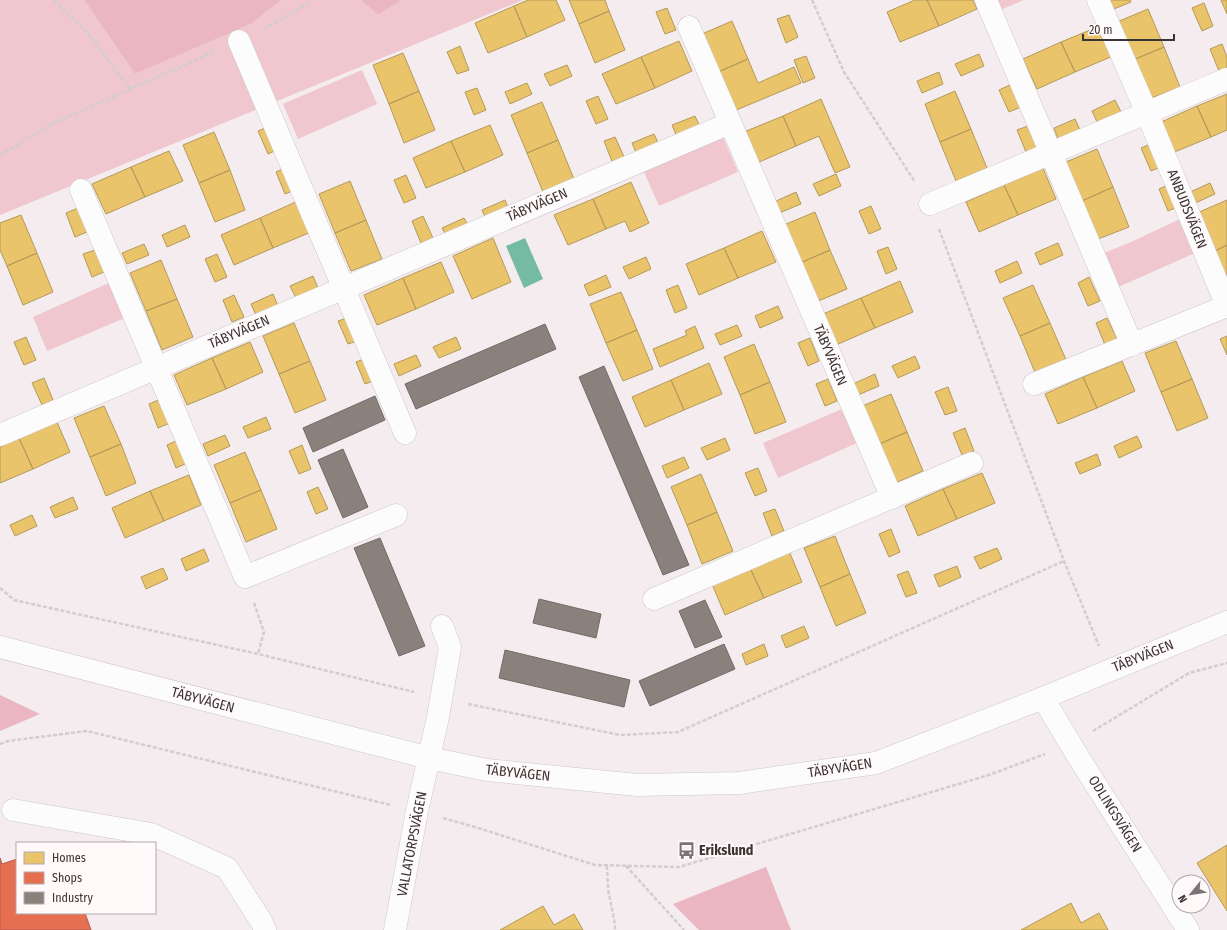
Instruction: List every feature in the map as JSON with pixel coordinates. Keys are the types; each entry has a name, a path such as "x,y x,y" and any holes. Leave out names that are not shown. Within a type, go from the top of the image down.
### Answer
{"main road":[{"path":"986,0 1132,345"},
{"name":"ANBUDSVÄGEN","path":"1034,384 1227,306 1147,113 1098,0"},
{"name":"TÄBYVÄGEN","path":"689,27 892,498"},
{"path":"239,41 405,433"},
{"path":"930,204 1227,79"},
{"name":"TÄBYVÄGEN","path":"0,435 730,123"},
{"path":"81,190 245,577 396,515"},
{"path":"654,599 972,463"},
{"name":"TÄBYVÄGEN","path":"0,647 429,758 487,770 637,785 739,783 876,763 1043,698 1227,622"},
{"path":"429,758 438,717 440,698 450,647 442,626"},
{"name":"ODLINGSVÄGEN","path":"1043,698 1077,755 1188,930"},
{"name":"VALLATORPSVÄGEN","path":"395,930 417,811 429,758"},
{"path":"13,810 151,834 227,868 261,921 265,930"}],"path":[{"path":"54,0 91,37 130,89"},
{"path":"0,155 54,123 252,36 306,5 310,0"},
{"path":"812,0 844,72 930,204 1064,561 1108,670"},
{"path":"0,588 14,600 258,654 440,698 620,735 678,732 1064,561"},
{"path":"245,577 264,632 258,654"},
{"path":"607,866 608,889 615,930"},
{"path":"626,866 684,930"}],"shaded area":[{"path":"0,0 84,0 135,74 251,24 281,0 361,0 378,15 402,0 523,0 0,215"},
{"path":"84,0 281,0 251,24 135,74"},
{"path":"361,0 402,0 378,15"},
{"path":"995,0 1024,0 1000,10"},
{"path":"362,70 377,104 298,139 283,104"},
{"path":"723,137 738,172 659,206 644,172"},
{"path":"1180,219 1195,253 1116,288 1101,254 1129,243"},
{"path":"525,238 543,279 524,288 506,246"},
{"path":"111,282 127,317 47,351 33,317"},
{"path":"842,409 857,443 778,478 763,443"},
{"path":"0,695 40,714 0,731"},
{"path":"766,867 791,930 699,930 673,904"}],"building: Homes":[{"path":"528,0 556,0 565,20 527,37 514,6"},
{"path":"569,0 605,0 609,11 579,24"},
{"path":"915,0 927,0 939,26 900,42 887,12"},
{"path":"927,0 973,0 977,9 939,26"},
{"path":"1104,0 1130,0 1131,2 1109,11"},
{"path":"1221,0 1227,0 1227,14"},
{"path":"1204,3 1213,26 1202,31 1192,8"},
{"path":"514,6 527,37 488,53 475,23"},
{"path":"667,8 676,30 665,34 656,12"},
{"path":"1148,9 1164,47 1133,60 1117,22"},
{"path":"609,11 625,50 595,63 579,24"},
{"path":"789,15 798,37 786,43 777,19"},
{"path":"732,21 748,59 718,72 702,34"},
{"path":"1100,26 1113,56 1075,72 1061,42"},
{"path":"679,41 692,71 655,88 641,57"},
{"path":"1061,42 1075,72 1037,89 1023,59"},
{"path":"1222,44 1227,57 1227,68 1219,71 1210,49"},
{"path":"460,46 469,70 457,74 447,52"},
{"path":"1164,47 1180,87 1149,99 1133,60"},
{"path":"403,53 419,91 389,104 373,65"},
{"path":"979,54 984,66 961,76 955,64"},
{"path":"806,56 815,78 803,83 794,60"},
{"path":"641,57 655,88 616,104 602,74"},
{"path":"748,59 758,83 794,67 801,83 734,111 718,72"},
{"path":"567,65 572,76 550,86 544,74"},
{"path":"939,72 943,84 922,93 917,81"},
{"path":"527,83 532,94 510,104 505,92"},
{"path":"1012,84 1021,107 1009,112 999,90"},
{"path":"477,88 486,110 474,115 465,92"},
{"path":"419,91 435,130 404,143 389,104"},
{"path":"955,91 971,129 940,142 925,104"},
{"path":"1227,94 1227,130 1211,137 1197,106"},
{"path":"598,96 608,119 596,124 586,101"},
{"path":"821,99 850,167 835,173 819,136 796,146 783,116"},
{"path":"1115,100 1121,112 1097,122 1092,111"},
{"path":"542,102 558,140 527,153 511,115"},
{"path":"1197,106 1211,137 1172,153 1159,123"},
{"path":"695,116 700,127 677,137 672,125"},
{"path":"783,116 796,146 757,163 744,132"},
{"path":"1075,119 1080,130 1058,139 1054,128"},
{"path":"490,125 503,155 465,172 451,141"},
{"path":"270,126 279,149 268,154 258,131"},
{"path":"1028,126 1038,148 1026,152 1017,130"},
{"path":"971,129 987,168 956,181 940,142"},
{"path":"214,132 230,170 199,183 183,145"},
{"path":"654,134 659,145 637,155 632,143"},
{"path":"615,137 625,159 613,164 604,141"},
{"path":"558,140 574,179 543,192 527,153"},
{"path":"451,141 465,172 426,188 413,158"},
{"path":"1153,143 1163,166 1151,171 1141,148"},
{"path":"1097,149 1113,187 1082,201 1066,162"},
{"path":"169,151 183,181 145,197 131,167"},
{"path":"131,167 145,197 106,214 92,184"},
{"path":"287,167 297,189 285,194 276,172"},
{"path":"1043,168 1056,199 1018,215 1004,185"},
{"path":"230,170 245,210 215,222 199,183"},
{"path":"836,174 841,186 819,196 813,184"},
{"path":"406,175 416,198 404,203 394,180"},
{"path":"350,181 366,220 335,233 319,194"},
{"path":"631,182 649,223 630,232 625,221 606,229 593,199"},
{"path":"1210,183 1215,194 1193,204 1188,193"},
{"path":"1170,184 1180,206 1168,211 1159,189"},
{"path":"1004,185 1018,215 979,232 966,202"},
{"path":"1113,187 1129,227 1098,239 1082,201"},
{"path":"796,192 801,204 779,213 774,202"},
{"path":"593,199 606,229 568,245 554,215"},
{"path":"505,200 510,212 487,221 482,210"},
{"path":"1227,200 1227,245 1213,252 1197,213"},
{"path":"298,201 311,232 273,248 260,218"},
{"path":"871,206 881,229 869,234 859,211"},
{"path":"78,208 87,232 75,237 66,213"},
{"path":"815,212 830,250 800,263 784,225"},
{"path":"21,215 37,253 7,266 0,250 0,223"},
{"path":"423,216 433,238 421,243 412,221"},
{"path":"260,218 273,248 234,265 221,235"},
{"path":"464,218 470,229 448,239 442,228"},
{"path":"366,220 382,259 351,271 335,233"},
{"path":"185,225 190,237 167,247 162,235"},
{"path":"762,231 776,262 738,278 724,248"},
{"path":"493,238 511,282 472,299 453,256"},
{"path":"1058,243 1063,255 1040,265 1035,253"},
{"path":"144,244 149,255 127,264 122,253"},
{"path":"1227,245 1227,286 1213,252"},
{"path":"888,247 897,269 886,274 877,251"},
{"path":"724,248 738,278 699,295 686,264"},
{"path":"95,250 104,272 92,277 83,254"},
{"path":"830,250 847,289 816,302 800,263"},
{"path":"37,253 53,292 23,305 7,266"},
{"path":"217,254 227,277 215,282 205,259"},
{"path":"646,257 651,269 629,279 623,267"},
{"path":"161,260 177,299 146,311 130,273"},
{"path":"1017,261 1022,273 1000,283 995,271"},
{"path":"441,262 454,292 416,309 403,278"},
{"path":"606,275 611,287 589,296 584,285"},
{"path":"313,276 318,288 296,298 290,286"},
{"path":"1089,277 1100,301 1088,306 1078,283"},
{"path":"403,278 416,309 377,325 364,295"},
{"path":"900,281 913,312 875,328 861,298"},
{"path":"678,285 687,308 675,313 666,290"},
{"path":"1033,285 1050,323 1020,336 1003,298"},
{"path":"621,292 637,330 606,343 590,304"},
{"path":"273,294 278,306 256,315 251,304"},
{"path":"234,295 244,317 232,322 223,300"},
{"path":"861,298 875,328 836,345 823,314"},
{"path":"177,299 193,337 162,350 146,311"},
{"path":"778,306 783,318 760,328 755,316"},
{"path":"350,317 360,340 348,344 338,321"},
{"path":"1107,318 1117,339 1105,345 1096,323"},
{"path":"294,323 310,361 279,374 263,336"},
{"path":"1050,323 1067,362 1036,375 1020,336"},
{"path":"737,325 742,336 720,345 715,334"},
{"path":"695,326 704,348 660,367 653,349 687,335 685,331"},
{"path":"637,330 653,369 623,381 606,343"},
{"path":"1227,336 1227,355 1220,339"},
{"path":"26,337 36,360 24,365 14,342"},
{"path":"456,337 461,349 439,358 433,347"},
{"path":"810,338 819,361 808,366 798,343"},
{"path":"1176,341 1192,379 1161,392 1145,353"},
{"path":"250,342 263,372 226,389 212,358"},
{"path":"754,344 770,382 740,395 724,357"},
{"path":"416,355 421,366 399,376 394,364"},
{"path":"915,356 920,368 898,378 892,366"},
{"path":"212,358 226,389 187,405 174,375"},
{"path":"367,358 376,380 365,384 356,362"},
{"path":"310,361 326,400 295,413 279,374"},
{"path":"1122,361 1135,391 1097,408 1083,377"},
{"path":"709,363 722,394 684,410 671,380"},
{"path":"875,374 879,386 858,395 853,384"},
{"path":"1083,377 1097,408 1058,424 1045,394"},
{"path":"44,378 53,400 42,405 32,383"},
{"path":"828,379 837,401 825,406 816,384"},
{"path":"1192,379 1208,418 1177,431 1161,392"},
{"path":"671,380 684,410 645,427 632,397"},
{"path":"770,382 786,422 755,434 740,395"},
{"path":"948,387 957,411 945,415 935,392"},
{"path":"891,394 907,432 877,445 860,407"},
{"path":"161,399 170,423 158,428 149,404"},
{"path":"104,406 121,444 90,457 74,418"},
{"path":"266,417 271,429 248,438 243,427"},
{"path":"57,422 70,452 33,469 19,438"},
{"path":"965,428 974,451 962,455 953,433"},
{"path":"907,432 923,471 893,484 877,445"},
{"path":"225,435 230,446 208,456 203,444"},
{"path":"1137,436 1142,447 1119,458 1114,446"},
{"path":"19,438 33,469 0,483 0,447"},
{"path":"725,438 730,450 707,460 701,448"},
{"path":"178,440 187,463 176,468 167,445"},
{"path":"121,444 136,483 106,496 90,457"},
{"path":"302,445 311,469 299,474 289,451"},
{"path":"245,452 261,490 230,503 214,465"},
{"path":"1097,454 1101,465 1080,474 1075,463"},
{"path":"684,457 689,468 667,478 662,466"},
{"path":"758,468 767,491 755,496 745,473"},
{"path":"982,473 995,503 957,519 943,489"},
{"path":"701,474 717,512 687,525 671,487"},
{"path":"189,475 201,505 164,521 150,491"},
{"path":"318,487 328,509 316,514 307,492"},
{"path":"943,489 957,519 918,536 905,506"},
{"path":"261,490 277,529 246,542 230,503"},
{"path":"150,491 164,521 125,538 112,508"},
{"path":"73,497 78,509 55,518 50,507"},
{"path":"775,509 784,531 772,536 763,513"},
{"path":"717,512 733,551 702,564 687,525"},
{"path":"32,515 37,526 15,536 10,525"},
{"path":"891,529 900,552 889,557 879,534"},
{"path":"835,536 850,574 820,587 804,548"},
{"path":"997,548 1002,559 980,569 974,557"},
{"path":"204,549 209,561 186,571 181,559"},
{"path":"789,551 802,582 764,598 750,568"},
{"path":"957,566 961,577 939,587 934,575"},
{"path":"163,568 168,579 146,589 141,577"},
{"path":"750,568 764,598 725,615 712,584"},
{"path":"908,571 917,593 906,597 897,575"},
{"path":"850,574 866,613 836,626 820,587"},
{"path":"804,626 809,638 786,648 781,636"},
{"path":"764,644 768,656 746,665 742,654"},
{"path":"1227,845 1227,911 1211,885 1211,874 1204,874 1197,863"},
{"path":"1071,903 1081,923 1099,913 1108,930 1021,930"},
{"path":"543,906 554,925 574,914 583,930 500,930"}],"building: Shops":[{"path":"0,858 2,864 16,859 16,914 85,914 91,930 0,930"}],"building: Industry":[{"path":"545,324 556,349 416,409 405,384"},
{"path":"604,366 689,565 663,575 579,377"},
{"path":"375,396 385,420 313,452 303,428"},
{"path":"343,449 368,507 343,518 318,460"},
{"path":"380,538 425,646 399,656 354,548"},
{"path":"539,599 601,614 596,638 533,623"},
{"path":"705,600 722,637 695,648 679,611"},
{"path":"724,644 735,669 650,706 639,681"},
{"path":"505,650 630,680 624,707 499,678"}],"place":[{"name":"Erikslund","path":"686,850"}]}
